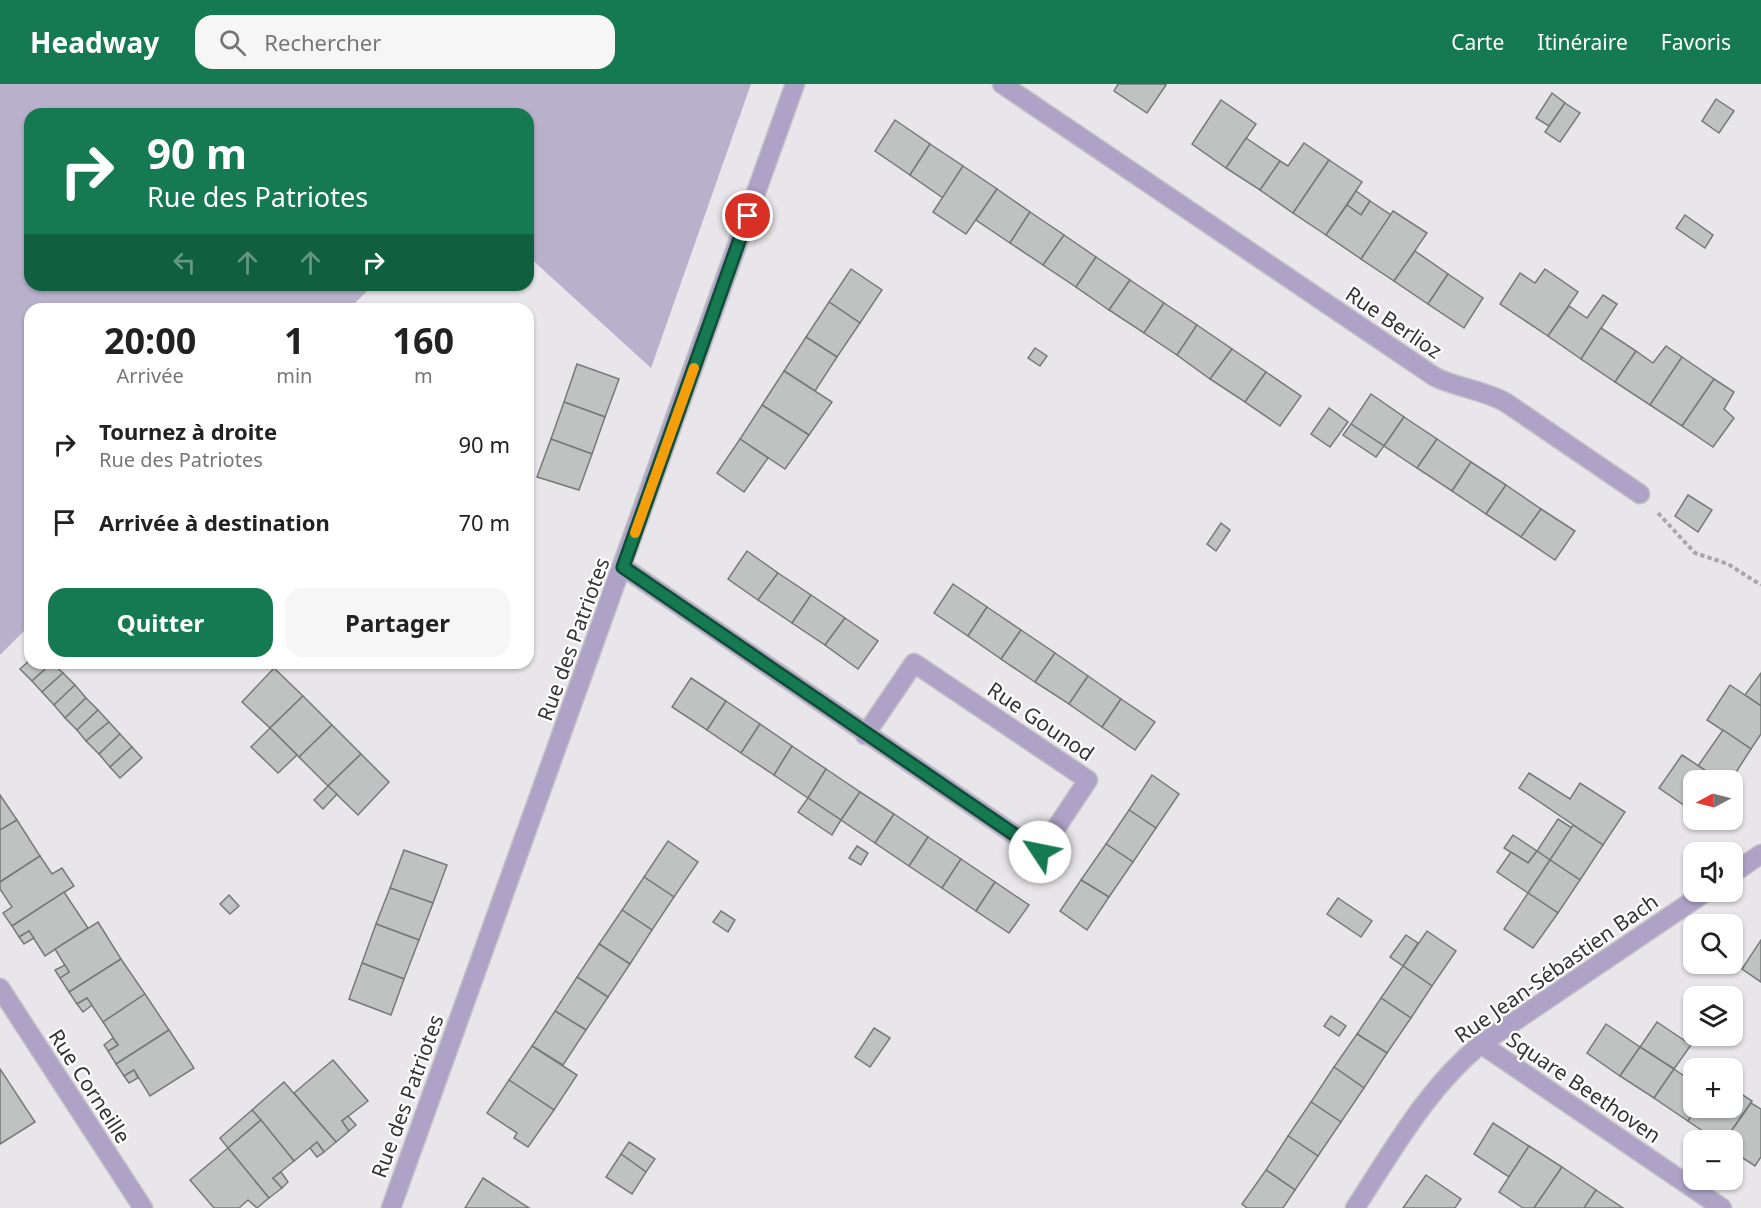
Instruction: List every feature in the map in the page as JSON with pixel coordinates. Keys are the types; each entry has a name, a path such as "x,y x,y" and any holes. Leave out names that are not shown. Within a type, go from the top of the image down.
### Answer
{"street":[{"name":"Rue des Patriotes","path":"391,1208 795,84"},
{"name":"Rue Berlioz","path":"1002,84 1435,377 1452,385 1490,394 1505,402 1640,494"},
{"name":"Rue Gounod","path":"623,567 865,735 1040,852 1088,780 914,663 865,735"},
{"path":"1743,866 1761,854"},
{"name":"Rue Jean-Sébastien Bach","path":"1355,1208 1426,1101 1453,1068 1481,1044 1691,902"},
{"name":"Rue Corneille","path":"0,988 142,1208"},
{"name":"Square Beethoven","path":"1481,1044 1722,1208"}],"path":[{"path":"1640,494 1695,553 1728,564 1761,585"}],"shaded area":[{"path":"0,84 751,84 651,368 534,261 534,108 24,108 24,291 367,291 355,303 24,303 24,631 0,655"}],"building":[{"path":"1118,84 1166,85 1147,113 1114,91"},
{"path":"1552,93 1565,103 1549,126 1536,118"},
{"path":"1716,99 1734,111 1719,133 1702,121"},
{"path":"1221,100 1256,124 1226,168 1192,144"},
{"path":"1565,103 1580,113 1560,142 1545,132"},
{"path":"895,120 930,144 910,175 875,151"},
{"path":"1246,138 1280,161 1260,190 1226,168"},
{"path":"1304,143 1329,160 1293,213 1260,190 1280,161 1288,166"},
{"path":"930,144 963,166 943,198 910,175"},
{"path":"1329,160 1362,182 1326,235 1293,213"},
{"path":"963,166 997,189 966,234 933,212"},
{"path":"997,189 1030,212 1010,243 976,220"},
{"path":"1356,191 1370,201 1361,215 1347,205"},
{"path":"1370,201 1391,215 1361,259 1326,235 1347,205 1361,215"},
{"path":"1393,211 1427,233 1394,281 1361,259"},
{"path":"1030,212 1064,235 1043,265 1010,243"},
{"path":"1685,215 1713,235 1705,248 1676,228"},
{"path":"1064,235 1096,257 1076,287 1043,265"},
{"path":"1415,251 1448,274 1428,304 1394,281"},
{"path":"1096,257 1130,280 1109,310 1076,287"},
{"path":"851,269 882,290 860,323 829,302"},
{"path":"1545,269 1578,292 1548,336 1500,304 1520,273 1535,283"},
{"path":"1448,274 1483,298 1464,328 1428,304"},
{"path":"1130,280 1164,303 1144,333 1109,310"},
{"path":"1603,295 1617,304 1581,359 1548,336 1569,306 1587,318"},
{"path":"829,302 860,323 837,357 806,337"},
{"path":"1164,303 1197,325 1177,355 1144,333"},
{"path":"1197,325 1232,349 1210,379 1177,355"},
{"path":"1601,328 1636,351 1615,382 1581,359"},
{"path":"806,337 837,357 815,391 784,371"},
{"path":"1666,346 1682,357 1650,405 1615,382 1636,351 1653,363"},
{"path":"1035,348 1047,356 1040,366 1028,358"},
{"path":"1232,349 1266,372 1245,402 1210,379"},
{"path":"1682,357 1714,379 1682,426 1650,405"},
{"path":"577,364 619,379 605,417 564,402"},
{"path":"784,371 832,402 809,435 762,405"},
{"path":"1266,372 1301,396 1280,426 1245,402"},
{"path":"1714,379 1734,392 1724,409 1734,418 1713,447 1682,426"},
{"path":"1371,394 1404,417 1384,446 1351,424"},
{"path":"564,402 605,417 592,454 551,439"},
{"path":"762,405 809,435 785,469 740,439"},
{"path":"1329,408 1348,422 1330,447 1311,434"},
{"path":"1404,417 1437,439 1417,468 1384,446"},
{"path":"1351,424 1384,446 1376,457 1343,435"},
{"path":"551,439 592,454 579,490 537,477"},
{"path":"740,439 768,458 744,492 717,473"},
{"path":"1437,439 1471,462 1452,491 1417,468"},
{"path":"1471,462 1506,485 1486,514 1452,491"},
{"path":"1506,485 1541,509 1521,537 1486,514"},
{"path":"1688,495 1712,510 1698,532 1675,516"},
{"path":"1541,509 1575,531 1555,560 1521,537"},
{"path":"1221,523 1230,530 1216,551 1207,544"},
{"path":"747,551 778,573 758,600 728,579"},
{"path":"778,573 811,595 792,623 758,600"},
{"path":"953,584 987,607 968,636 934,613"},
{"path":"811,595 845,618 825,645 792,623"},
{"path":"987,607 1021,630 1001,659 968,636"},
{"path":"845,618 878,641 858,669 825,645"},
{"path":"1021,630 1055,653 1035,682 1001,659"},
{"path":"1055,653 1088,676 1069,704 1035,682"},
{"path":"24,665 24,669 45,669 32,681 20,669"},
{"path":"45,669 59,669 63,673 42,692 32,681"},
{"path":"273,669 303,696 270,728 242,702"},
{"path":"63,673 75,685 54,705 42,692"},
{"path":"1761,673 1761,706 1745,695"},
{"path":"1088,676 1121,699 1102,727 1069,704"},
{"path":"691,678 726,701 707,730 672,707"},
{"path":"75,685 86,698 65,718 54,705"},
{"path":"1730,685 1761,706 1761,734 1751,749 1707,720"},
{"path":"303,696 332,725 299,757 270,728"},
{"path":"86,698 98,710 77,730 65,718"},
{"path":"1121,699 1155,722 1135,750 1102,727"},
{"path":"726,701 760,724 741,753 707,730"},
{"path":"98,710 109,722 86,741 77,730"},
{"path":"109,722 120,734 99,754 86,741"},
{"path":"760,724 792,746 774,775 741,753"},
{"path":"332,725 361,754 328,786 299,757"},
{"path":"270,728 297,755 278,773 251,747"},
{"path":"1723,730 1751,749 1737,770 1704,770 1698,766"},
{"path":"120,734 132,747 110,767 99,754"},
{"path":"792,746 826,769 808,798 774,775"},
{"path":"132,747 142,758 120,778 110,767"},
{"path":"361,754 389,782 358,815 328,786"},
{"path":"1682,755 1705,770 1683,770 1683,804 1659,788"},
{"path":"826,769 860,792 841,820 808,798"},
{"path":"1529,773 1570,799 1580,783 1625,812 1603,845 1519,788"},
{"path":"1152,775 1179,794 1156,828 1129,810"},
{"path":"328,786 337,794 323,809 314,800"},
{"path":"860,792 894,814 875,843 841,820"},
{"path":"0,795 17,820 0,830"},
{"path":"808,798 841,820 832,835 798,812"},
{"path":"1129,810 1156,828 1133,862 1106,844"},
{"path":"894,814 928,837 909,866 875,843"},
{"path":"1558,819 1572,828 1550,860 1537,851"},
{"path":"17,820 40,856 0,882 0,830"},
{"path":"1573,825 1603,845 1580,880 1550,860"},
{"path":"1513,835 1537,851 1528,863 1504,848"},
{"path":"928,837 961,859 942,888 909,866"},
{"path":"668,841 698,862 674,897 644,877"},
{"path":"1106,844 1133,862 1109,897 1081,880"},
{"path":"857,846 868,853 861,865 849,858"},
{"path":"404,850 447,865 433,903 390,888"},
{"path":"1537,851 1550,860 1528,893 1497,872 1511,852 1528,863"},
{"path":"40,856 52,874 62,868 74,886 12,926 3,913 12,907 0,889 0,882"},
{"path":"961,859 995,882 976,911 942,888"},
{"path":"1550,860 1580,880 1558,913 1528,893"},
{"path":"644,877 674,897 652,930 622,910"},
{"path":"1081,880 1109,897 1087,930 1060,911"},
{"path":"995,882 1029,905 1009,933 976,911"},
{"path":"390,888 433,903 419,940 376,924"},
{"path":"64,892 88,928 45,956 29,931 19,937 12,926"},
{"path":"1528,893 1558,913 1533,948 1504,929"},
{"path":"229,895 239,906 230,914 220,904"},
{"path":"1338,898 1372,921 1361,937 1327,914"},
{"path":"622,910 652,930 630,964 599,944"},
{"path":"721,911 735,920 728,932 713,922"},
{"path":"98,922 121,959 69,992 60,978 69,972 55,949"},
{"path":"376,924 419,940 404,979 362,963"},
{"path":"29,931 34,938 24,944 19,937"},
{"path":"1427,931 1456,951 1432,986 1403,966"},
{"path":"1406,935 1418,943 1403,966 1390,957"},
{"path":"1761,940 1761,982 1743,967"},
{"path":"599,944 630,964 608,997 577,977"},
{"path":"121,959 145,994 103,1022 87,998 77,1004 69,992"},
{"path":"362,963 404,979 391,1015 349,999"},
{"path":"65,965 69,972 60,978 55,970"},
{"path":"1403,966 1432,986 1411,1018 1381,998"},
{"path":"577,977 608,997 586,1030 555,1011"},
{"path":"145,994 169,1030 116,1064 108,1051 118,1045 103,1022"},
{"path":"87,998 92,1005 83,1012 77,1004"},
{"path":"1381,998 1411,1018 1387,1053 1357,1034"},
{"path":"555,1011 586,1030 563,1065 532,1046"},
{"path":"1331,1016 1346,1026 1339,1036 1324,1026"},
{"path":"1657,1022 1683,1040 1683,1046 1690,1046 1674,1069 1640,1047"},
{"path":"1606,1024 1640,1047 1620,1076 1587,1053"},
{"path":"874,1028 890,1038 870,1067 855,1057"},
{"path":"169,1030 194,1068 150,1096 134,1070 124,1076 116,1064"},
{"path":"1357,1034 1387,1053 1364,1088 1334,1067"},
{"path":"113,1038 118,1045 108,1051 104,1045"},
{"path":"532,1046 577,1075 554,1110 509,1080"},
{"path":"1640,1047 1674,1069 1654,1098 1620,1076"},
{"path":"333,1060 368,1101 342,1121 349,1131 336,1142 294,1093"},
{"path":"1334,1067 1364,1088 1341,1122 1311,1102"},
{"path":"0,1069 35,1122 0,1144"},
{"path":"1674,1069 1683,1075 1683,1118 1654,1098"},
{"path":"134,1070 138,1078 129,1083 124,1076"},
{"path":"509,1080 554,1110 528,1147 514,1138 517,1133 487,1113"},
{"path":"284,1082 336,1142 324,1152 317,1142 294,1161 252,1110"},
{"path":"1743,1095 1752,1101 1743,1114"},
{"path":"1311,1102 1341,1122 1318,1156 1288,1136"},
{"path":"1751,1103 1761,1109 1761,1157 1755,1166 1743,1158 1743,1130 1732,1130 1740,1118 1743,1118"},
{"path":"252,1110 261,1120 228,1148 220,1138"},
{"path":"348,1116 356,1125 349,1131 342,1121"},
{"path":"1690,1118 1740,1118 1732,1130 1701,1130 1688,1121"},
{"path":"261,1120 294,1161 273,1178 282,1188 269,1198 228,1148"},
{"path":"1493,1123 1529,1146 1509,1177 1474,1154"},
{"path":"1288,1136 1318,1156 1295,1190 1266,1170"},
{"path":"317,1142 324,1152 317,1157 310,1148"},
{"path":"629,1142 655,1159 646,1172 621,1154"},
{"path":"1529,1146 1562,1167 1534,1208 1523,1208 1499,1192"},
{"path":"228,1148 269,1198 257,1208 248,1200 239,1208 214,1208 190,1180"},
{"path":"621,1154 646,1172 632,1194 606,1177"},
{"path":"1562,1167 1596,1190 1584,1208 1534,1208"},
{"path":"1266,1170 1295,1190 1283,1208 1247,1208 1242,1204"},
{"path":"281,1172 288,1182 282,1188 273,1178"},
{"path":"1426,1175 1461,1199 1455,1208 1403,1208"},
{"path":"483,1178 529,1208 465,1208"},
{"path":"1596,1190 1623,1208 1584,1208"}],"slow traffic":[{"path":"635,533 694,368"}],"route":[{"path":"748,216 623,567 865,735 1040,852"}]}
